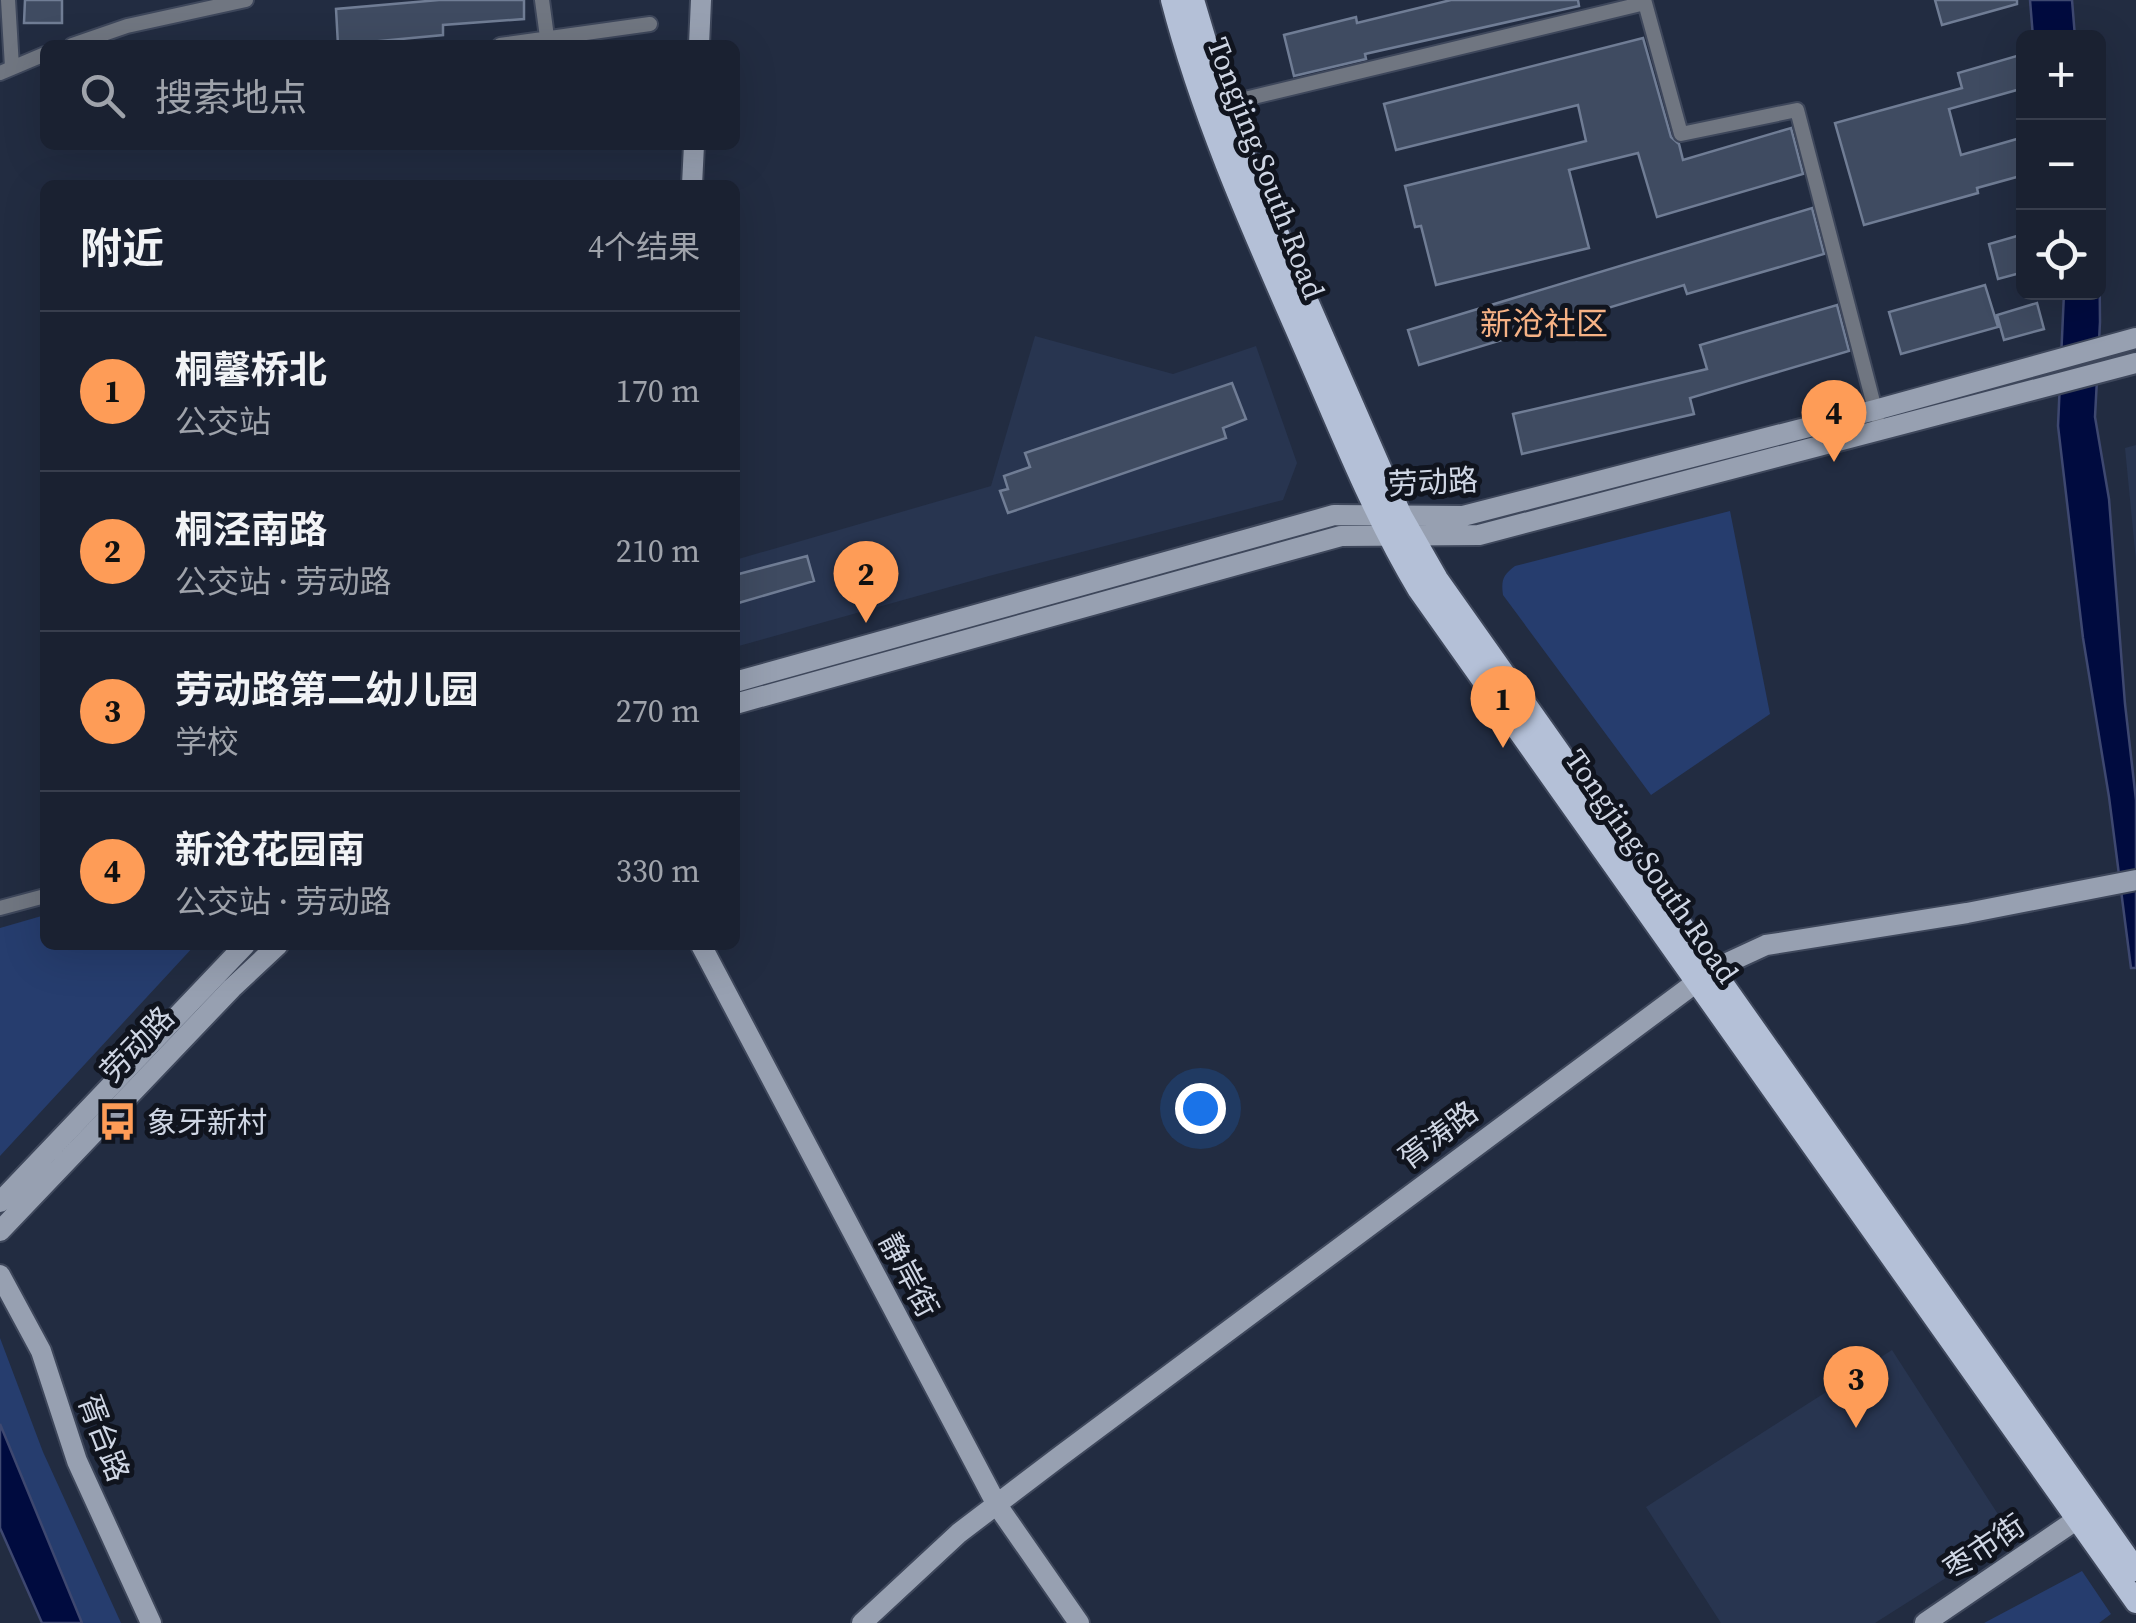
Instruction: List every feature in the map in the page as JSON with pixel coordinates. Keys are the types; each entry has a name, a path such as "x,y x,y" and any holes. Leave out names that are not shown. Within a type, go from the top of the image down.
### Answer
{"main road":[{"path":"699,40 701,0"},
{"name":"Tongjing South Road","path":"1172,0 1204,110 1227,169 1394,525"},
{"name":"Tongjing South Road","path":"1193,0 1224,104 1419,590 1706,975 2132,1587"},
{"path":"692,180 694,150"},
{"name":"劳动路","path":"740,703 1342,536 1463,516 2136,338"},
{"name":"劳动路","path":"740,681 1334,514 1479,535 2136,363"},
{"name":"胥涛路","path":"862,1623 959,1533 1706,975 1766,945 1968,913 2136,880"},
{"name":"劳动路","path":"0,1202 240,950"},
{"name":"劳动路","path":"0,1230 273,950"},
{"name":"静岸街","path":"704,950 996,1505 1079,1623"},
{"name":"Tongjing South Road","path":"1706,975 2076,1520 2132,1587"},
{"name":"胥台路","path":"0,1275 41,1351 77,1461 151,1623"},
{"name":"枣市街","path":"1925,1623 2076,1520"}],"street":[{"path":"8,0 6,70 40,56"},
{"path":"86,40 198,5 246,0"},
{"path":"542,0 547,37"},
{"path":"1224,104 1644,3 1681,134 1797,110 1882,432"},
{"path":"529,40 650,24"},
{"path":"0,908 40,897"}],"shaded area":[{"path":"2030,0 2072,0 2074,30 2032,30"},
{"path":"2064,300 2100,300 2095,417 2109,499 2136,800 2136,968 2131,968 2083,638 2058,426"},
{"path":"1035,336 1173,374 1256,346 1297,463 1283,500 740,646 740,559 991,486"},
{"path":"2136,445 2136,561 2125,448"},
{"path":"1730,511 1770,714 1651,795 1503,595 1503,582 1515,566"},
{"path":"40,916 40,950 190,950 0,1156 0,928"},
{"path":"0,1338 43,1452 121,1623 82,1623 0,1424"},
{"path":"1892,1350 2012,1536 1875,1623 1721,1623 1646,1507"},
{"path":"0,1424 82,1623 42,1623 0,1528"},
{"path":"2082,1571 2111,1614 2099,1623 1984,1623"}],"building":[{"path":"25,0 62,0 62,23 24,23"},
{"path":"439,0 524,0 524,19 443,25 443,35 338,40 336,9"},
{"path":"1451,0 1578,0 1579,6 1365,54 1366,59 1294,76 1284,35 1356,17 1357,23"},
{"path":"1935,0 2017,0 2017,4 1942,25"},
{"path":"1643,38 1671,137 1679,144 1683,160 1791,128 1803,174 1657,217 1638,153 1569,170 1589,248 1436,285 1421,226 1415,227 1405,186 1586,141 1578,105 1396,150 1384,104"},
{"path":"2016,56 2016,90 1949,109 1961,155 2016,139 2016,177 1977,188 1978,193 1864,225 1835,123 1962,88 1958,73"},
{"path":"1812,208 1824,254 1687,294 1684,285 1419,365 1408,330"},
{"path":"2016,236 2016,274 1998,279 1989,244"},
{"path":"1985,285 1998,327 1901,354 1889,312"},
{"path":"2037,303 2044,329 2004,340 1997,315"},
{"path":"1837,305 1849,351 1690,398 1694,414 1522,454 1513,414 1707,369 1700,345"},
{"path":"1232,383 1246,419 1223,428 1226,438 1008,513 1000,491 1008,489 1004,476 1030,467 1025,453"},
{"path":"807,556 814,581 740,603 740,574"}],"place":[{"name":"新沧花园南","path":"1834,462"},
{"name":"桐泾南路","path":"866,623"},
{"name":"桐馨桥北","path":"1503,748"},
{"name":"象牙新村","path":"117,1122"},
{"name":"劳动路第二幼儿园","path":"1856,1428"}],"district":[{"name":"新沧社区","path":"1544,324"}]}
